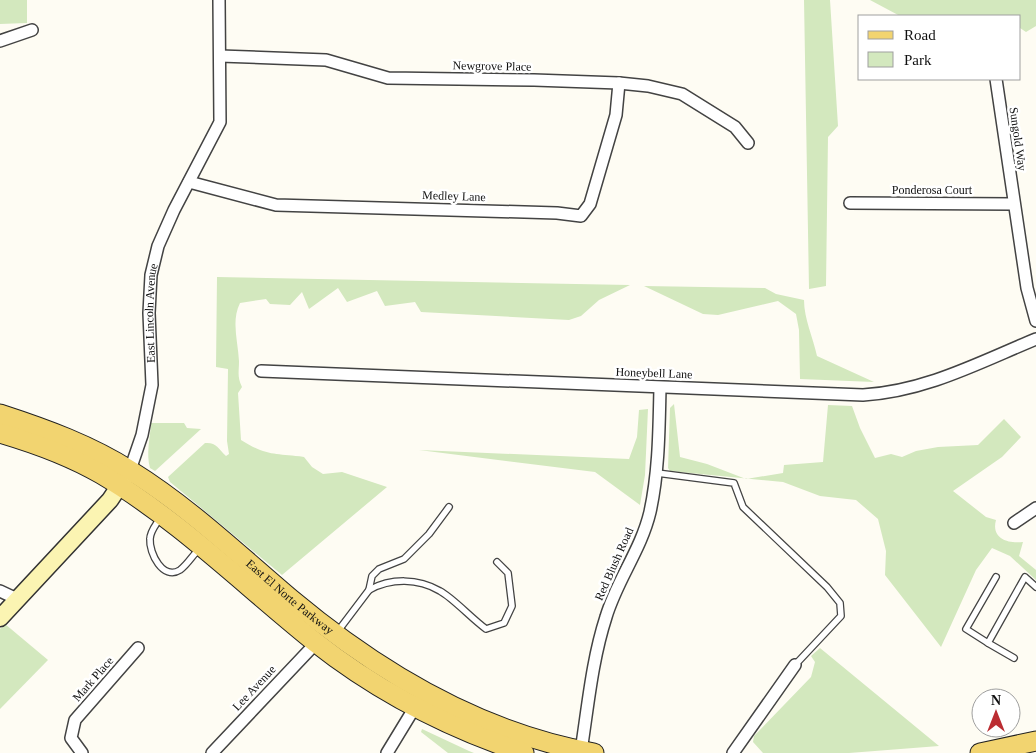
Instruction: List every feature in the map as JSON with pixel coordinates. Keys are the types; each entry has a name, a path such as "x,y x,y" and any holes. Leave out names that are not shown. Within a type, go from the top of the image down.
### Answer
{"main road":[{"name":"East El Norte Parkway","path":"0,414 80,442 130,470 198,520 336,635 379,666 430,695 499,725 585,752"},
{"name":"East El Norte Parkway","path":"0,433 71,459 119,486 162,517 316,642 356,672 415,707 482,738 524,753"},
{"name":"East Lincoln Avenue","path":"0,618 110,500 130,470"},
{"path":"980,753 1036,741"}],"street":[{"name":"East Lincoln Avenue","path":"130,470 142,435 152,385 149,312 151,275 158,246 174,210 220,122 219,0"},
{"path":"0,41 32,30"},
{"name":"Newgrove Place","path":"220,56 326,60 388,78 619,83 648,86 682,94 735,127 748,143"},
{"name":"Sungold Way","path":"996,80 1013,204 1027,288 1036,322"},
{"name":"Medley Lane","path":"189,182 276,205 557,213 581,216 590,204 616,115 619,83"},
{"name":"Ponderosa Court","path":"850,203 1013,204"},
{"name":"Honeybell Lane","path":"261,371 862,395 891,393 928,384 1036,339"},
{"name":"Red Blush Road","path":"585,752 596,654 606,615 639,546 650,514 656,473 660,388"},
{"path":"1014,524 1036,508"},
{"path":"0,591 17,599"},
{"name":"Lee Avenue","path":"212,753 316,642"},
{"name":"Mark Place","path":"82,753 71,738 71,729 75,720 138,648"},
{"path":"732,753 795,665"},
{"path":"387,753 415,707"}],"lane":[{"path":"656,473 734,483 743,507 827,587 840,603 841,616 795,665"},
{"path":"336,635 369,590 372,576 379,569 404,559 429,534 449,507"},
{"path":"162,517 151,533 150,541 156,561 163,569 172,572 180,570 200,547"},
{"path":"369,590 382,583 395,581 424,584 442,592 486,629 496,627 504,623 512,606 508,573 497,562"},
{"path":"996,577 966,630 1014,658"},
{"path":"988,642 1025,577 1036,587"}],"green space":[{"path":"0,0 27,0 27,23 0,24"},
{"path":"804,0 830,0 838,126 828,137 826,286 809,289"},
{"path":"870,0 1036,0 1036,26 1026,32 1021,29 1021,15 898,15"},
{"path":"217,277 630,285 599,300 581,316 569,320 421,312 415,302 385,306 377,291 347,302 338,288 309,309 302,292 290,305 270,304 266,299 240,303 235,324 239,377 242,387 238,393 241,440 265,452 304,457 312,467 323,474 342,472 387,487 282,575 170,482 168,477 205,443 219,448 226,456 229,454 227,441 228,369 216,367"},
{"path":"644,286 765,288 776,294 804,300 807,321 817,356 874,382 800,379 799,330 796,314 778,301 718,315 703,314"},
{"path":"674,404 680,457 707,464 744,478 670,471 668,468 670,408"},
{"path":"828,405 852,406 860,428 875,458 891,454 902,457 916,451 938,447 978,445 1004,419 1021,437 1002,457 953,491 986,517 996,520 996,531 1006,541 1023,542 1019,556 1036,570 1036,580 1010,556 992,548 976,570 941,647 885,575 886,551 878,519 856,500 820,496 783,482 748,479 783,473 784,465 823,462"},
{"path":"648,409 645,475 640,505 595,472 419,450 629,459 637,437 639,410"},
{"path":"151,423 184,423 187,428 201,429 155,471 150,468 148,457"},
{"path":"5,624 48,660 0,709 0,629"},
{"path":"820,648 939,746 849,753 763,753 753,742 754,736 811,677 815,662 811,656"},
{"path":"422,729 474,753 448,753 421,732"}]}
